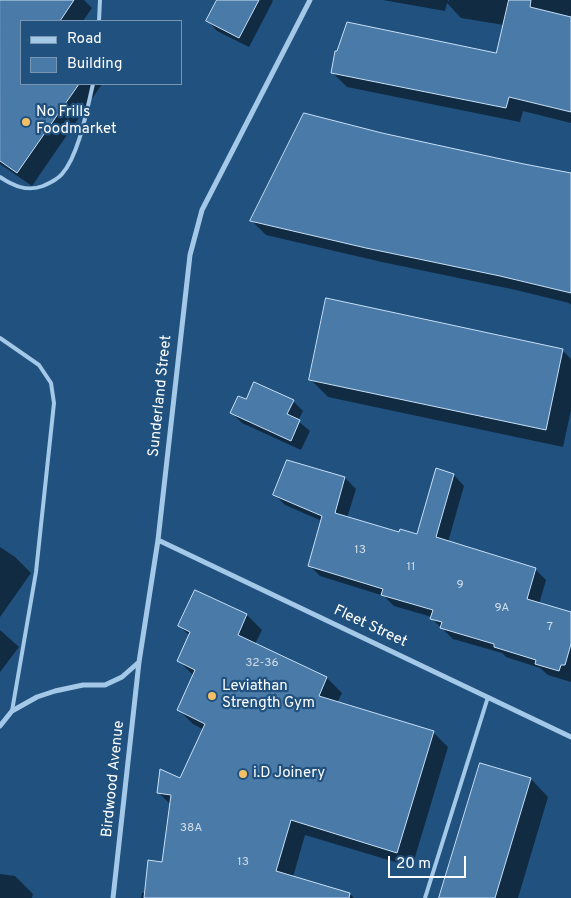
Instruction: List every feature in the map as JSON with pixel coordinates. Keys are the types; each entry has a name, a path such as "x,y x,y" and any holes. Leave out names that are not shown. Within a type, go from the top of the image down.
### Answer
{"street":[{"name":"Sunderland Street","path":"139,662 158,540 190,255 202,210 310,0"},
{"name":"Fleet Street","path":"158,540 571,736"},
{"path":"0,726 12,711 37,697 55,691 83,686 105,685 122,677 139,662"},
{"name":"Birdwood Avenue","path":"113,898 139,662"}],"lane":[{"path":"99,20 100,0"},
{"path":"0,177 25,189 39,188 52,183 62,174 71,161 81,135 92,85"},
{"path":"0,338 39,365 51,383 54,403 36,572 12,711"},
{"path":"425,898 488,697"}],"building":[{"name":"No Frills Foodmarket","path":"0,0 74,0 61,20 20,20 20,85 78,85 17,173 0,161"},
{"path":"217,0 259,0 239,38 206,21"},
{"path":"509,0 531,0 530,7 571,17 571,112 509,97 506,108 331,73 335,51 337,51 347,22 496,53"},
{"path":"304,113 382,133 571,173 571,293 250,221"},
{"path":"326,298 563,349 546,430 309,380"},
{"path":"254,382 294,400 287,414 300,420 291,441 230,413 238,396 246,399"},
{"path":"287,460 345,477 335,513 399,532 400,529 417,534 436,468 454,474 436,537 536,568 527,599 571,612 571,644 565,665 561,665 559,671 535,664 536,660 494,647 494,644 440,628 442,622 430,619 433,610 381,595 383,589 308,566 322,516 273,495"},
{"path":"195,590 247,614 238,635 327,677 319,696 434,731 397,853 291,820 276,871 350,893 349,898 144,898 148,860 162,862 171,795 157,793 160,769 180,778 205,724 177,710 195,670 177,661 190,632 178,626"},
{"path":"480,763 531,778 495,898 439,898"}],"place":[{"name":"No Frills Foodmarket","path":"26,122"},
{"name":"Leviathan Strength Gym","path":"212,696"},
{"name":"i.D Joinery","path":"243,774"}]}
